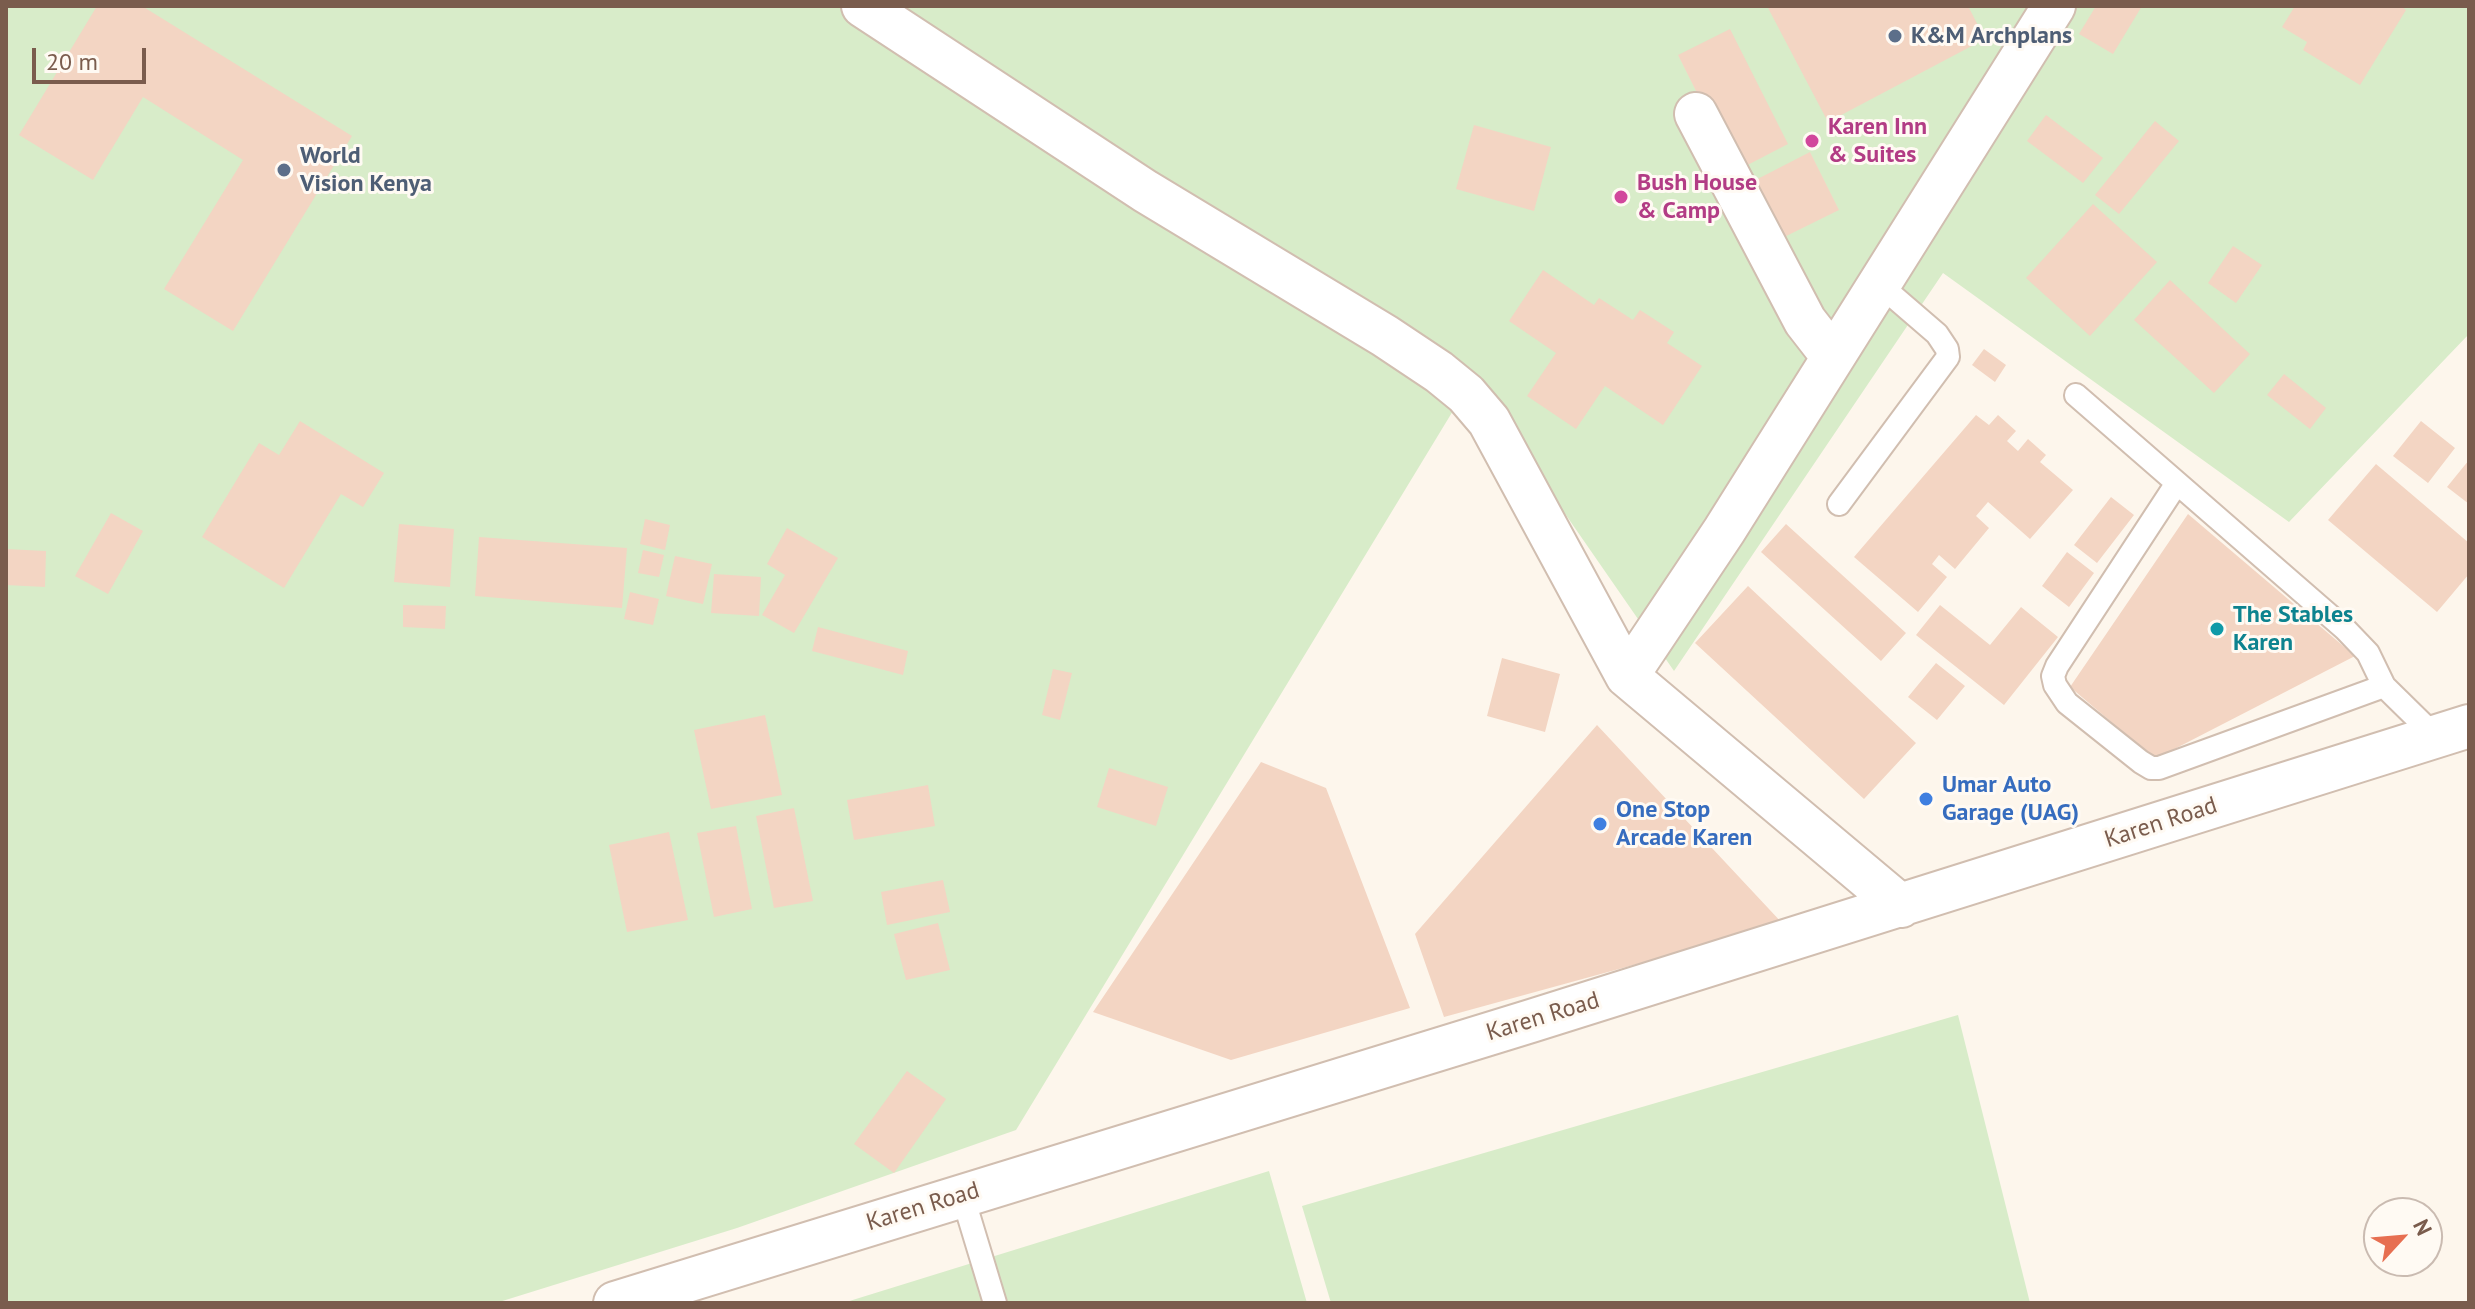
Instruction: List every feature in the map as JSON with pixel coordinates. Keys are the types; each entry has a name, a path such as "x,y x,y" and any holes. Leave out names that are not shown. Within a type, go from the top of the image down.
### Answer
{"street":[{"path":"863,6 1145,191 1385,336 1466,394 1489,421 1627,676 1901,906"},
{"path":"1627,676 1724,531 2054,6"},
{"path":"1696,114 1805,321 1833,357"},
{"name":"Karen Road","path":"615,1303 1901,906 2452,732"}],"lane":[{"path":"1839,504 1948,357 1947,349 1937,334 1879,284"},
{"path":"2076,395 2345,629 2368,653 2384,686 2452,732"},
{"path":"2177,483 2057,666 2053,676 2055,685 2067,703 2141,762 2151,768 2159,768 2384,686"},
{"path":"962,1194 995,1303"}],"green space":[{"path":"6,6 2469,6 2469,334 2289,522 1943,273 1674,671 1550,492 1476,373 1016,1130 737,1228 496,1303 6,1303"},
{"path":"1958,1015 2030,1303 1331,1303 1302,1206"},
{"path":"1269,1171 1307,1303 843,1303"}],"building":[{"name":"World Vision Kenya","path":"97,6 142,6 352,136 233,331 164,289 243,160 143,97 93,180 19,135"},
{"path":"1767,6 1968,6 1985,39 1828,122"},
{"path":"2096,6 2142,6 2113,54 2079,34"},
{"path":"2295,6 2401,6 2406,10 2360,85 2303,50 2307,42 2282,27"},
{"path":"1730,29 1788,144 1736,171 1678,55"},
{"path":"2046,115 2103,158 2083,183 2027,141"},
{"path":"2155,121 2179,141 2119,214 2095,195"},
{"path":"1474,125 1551,147 1534,211 1456,189"},
{"path":"1810,152 1839,210 1768,245 1740,188"},
{"path":"2093,204 2157,262 2090,336 2026,278"},
{"path":"2233,246 2262,265 2236,303 2208,283"},
{"path":"1543,270 1594,305 1599,298 1633,320 1640,310 1674,332 1667,343 1702,366 1663,425 1605,386 1576,429 1527,396 1556,353 1509,321"},
{"path":"2170,280 2250,354 2214,393 2134,320"},
{"path":"1984,349 2006,365 1995,382 1972,365"},
{"path":"2284,374 2326,408 2310,429 2267,395"},
{"path":"1976,415 1989,425 1998,415 2016,431 2007,441 2018,451 2028,439 2046,455 2040,462 2073,490 2030,539 1988,502 1976,516 1989,528 1955,569 1939,555 1932,564 1947,577 1918,612 1854,557"},
{"path":"300,421 384,473 363,507 341,494 284,588 202,537 259,443 279,455"},
{"path":"2421,421 2455,448 2428,483 2393,456"},
{"path":"2469,460 2469,504 2447,487"},
{"path":"2376,464 2469,543 2469,574 2437,612 2328,520"},
{"path":"2111,497 2134,515 2097,563 2074,545"},
{"path":"111,513 143,531 108,594 75,576"},
{"name":"The Stables Karen","path":"2188,514 2355,656 2155,759 2070,687"},
{"path":"645,519 670,525 665,550 640,544"},
{"path":"399,524 454,529 450,587 394,582"},
{"path":"1786,524 1906,633 1881,661 1761,552"},
{"path":"787,528 838,558 794,633 762,615 785,575 767,564"},
{"path":"479,537 627,548 622,608 475,596"},
{"path":"6,549 46,551 45,587 6,585"},
{"path":"643,550 664,555 659,577 638,573"},
{"path":"2067,552 2094,573 2069,607 2042,586"},
{"path":"675,556 712,564 703,604 666,596"},
{"path":"714,574 761,577 759,616 711,613"},
{"path":"1748,586 1916,743 1864,799 1695,643"},
{"path":"630,592 659,599 653,625 624,619"},
{"path":"403,605 446,606 445,629 403,627"},
{"path":"1940,605 1990,645 2021,607 2058,637 2004,705 1916,635"},
{"path":"818,627 908,651 903,675 812,651"},
{"path":"1502,658 1560,674 1545,732 1487,716"},
{"path":"1936,663 1965,686 1937,720 1908,697"},
{"path":"1053,669 1072,673 1060,720 1042,715"},
{"path":"765,715 782,795 711,809 694,730"},
{"name":"One Stop Arcade Karen","path":"1597,725 1783,924 1444,1017 1415,934"},
{"path":"1261,762 1326,788 1410,1008 1231,1060 1093,1012"},
{"path":"1109,768 1168,787 1156,826 1097,807"},
{"path":"928,785 935,826 854,840 847,800"},
{"path":"794,808 813,901 774,908 756,816"},
{"path":"736,826 752,909 714,917 697,833"},
{"path":"669,832 688,920 627,932 609,845"},
{"path":"943,880 950,912 887,925 881,892"},
{"path":"938,923 950,970 906,980 894,934"},
{"path":"907,1071 946,1099 894,1173 854,1144"}],"place":[{"name":"K&M Archplans","path":"1895,36"},
{"name":"Karen Inn & Suites","path":"1812,141"},
{"name":"World Vision Kenya","path":"284,170"},
{"name":"Bush House & Camp","path":"1621,197"},
{"name":"The Stables Karen","path":"2217,629"},
{"name":"Umar Auto Garage (UAG)","path":"1926,799"},
{"name":"One Stop Arcade Karen","path":"1600,824"}]}
